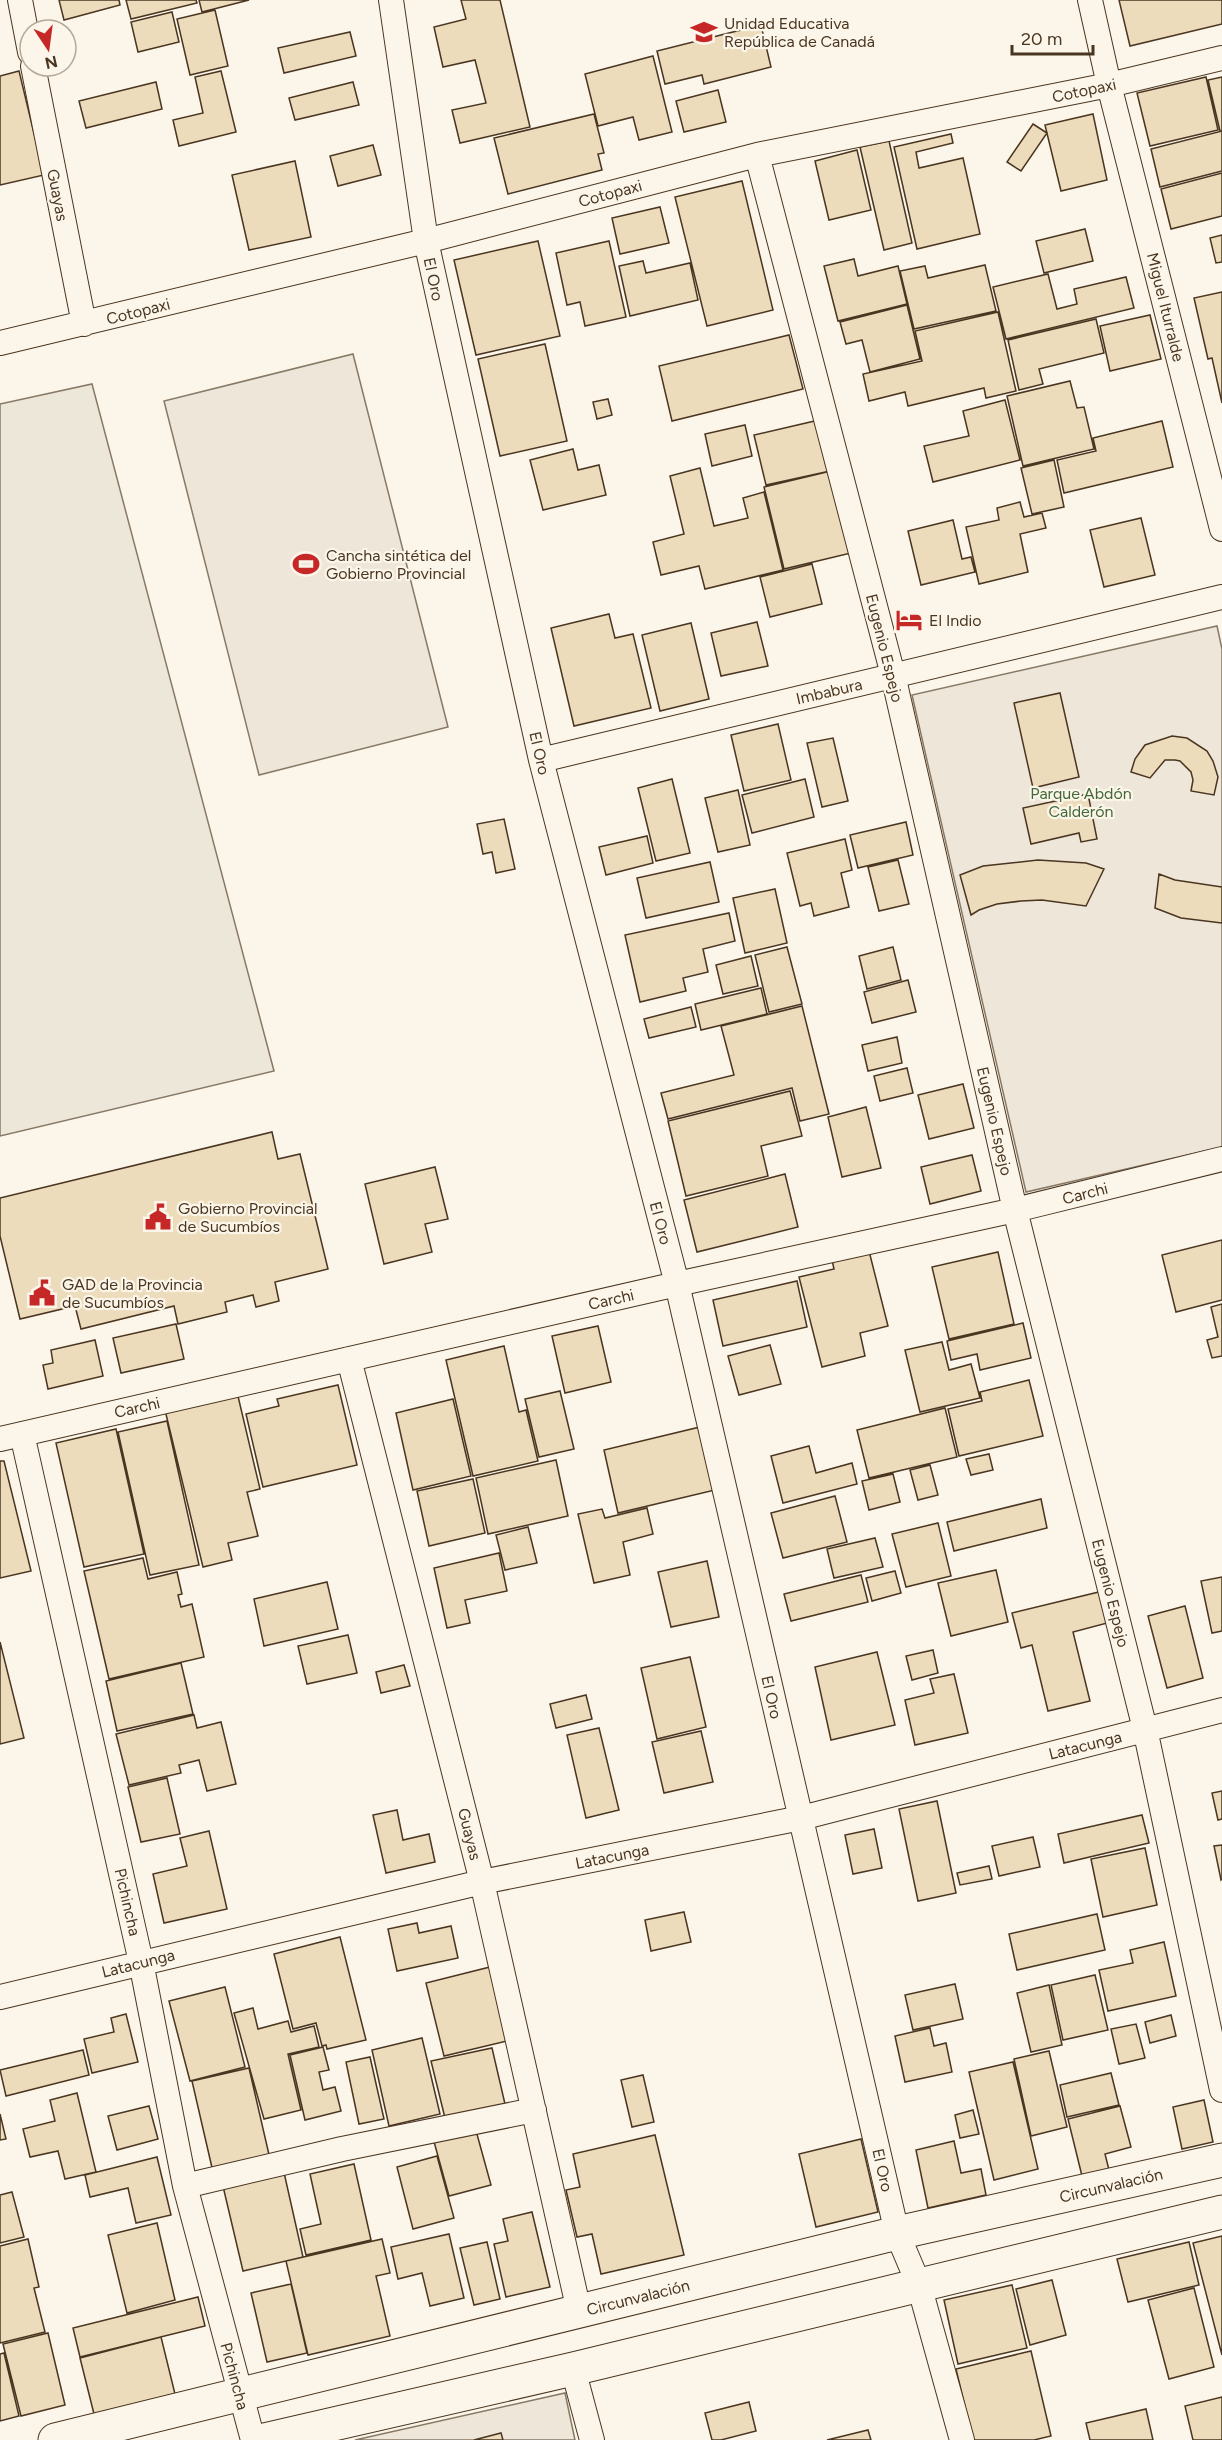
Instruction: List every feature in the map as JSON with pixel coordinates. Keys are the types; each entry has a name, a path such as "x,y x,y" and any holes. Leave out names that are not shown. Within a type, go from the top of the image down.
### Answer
{"main road":[{"name":"Circunvalación","path":"55,2440 897,2233 1222,2160"},
{"path":"264,2440 573,2369 1222,2212"}],"street":[{"path":"20,0 23,18"},
{"name":"El Oro","path":"391,0 426,241 541,760 677,1284 897,2233 920,2285 962,2440"},
{"name":"Miguel Iturralde","path":"1090,0 1109,85 1222,529"},
{"name":"Cotopaxi","path":"0,343 426,241 757,155 1109,85 1222,58"},
{"name":"Guayas","path":"35,78 84,324"},
{"name":"Eugenio Espejo","path":"757,155 893,675 1015,1210 1145,1729 1222,2090"},
{"name":"Imbabura","path":"541,760 1222,597"},
{"name":"Carchi","path":"11,1436 677,1284 1015,1210 1222,1159"},
{"name":"Guayas","path":"349,1359 482,1882 579,2311"},
{"name":"Pichincha","path":"11,1436 141,1962 185,2186 253,2440"},
{"name":"Latacunga","path":"0,1997 482,1882 801,1818 1222,1710"},
{"path":"185,2186 342,2149 534,2110"},
{"path":"573,2369 592,2440"}],"green space":[{"name":"Cancha sintética del Gobierno Provincial","path":"353,354 448,727 259,775 164,401"},
{"name":"Parque Abdón Calderón","path":"1217,626 1222,649 1222,1147 1026,1192 912,695"},
{"path":"565,2393 575,2440 355,2440"}],"shaded area":[{"path":"92,384 274,1071 0,1136 0,404"}],"building":[{"path":"59,0 119,0 120,5 64,18"},
{"path":"126,0 196,0 197,3 131,19"},
{"path":"199,0 249,0 202,12"},
{"path":"461,0 500,0 530,127 460,143 452,110 486,103 475,60 443,67 434,27 466,19"},
{"path":"1119,0 1222,0 1222,24 1130,46"},
{"path":"215,10 228,66 190,75 177,19"},
{"path":"172,12 179,42 138,52 131,22"},
{"path":"761,25 771,67 704,84 702,75 665,84 657,51"},
{"path":"350,32 356,56 284,73 278,48"},
{"path":"653,56 672,132 639,140 633,117 598,126 585,74"},
{"path":"18,71 44,175 0,185 0,76"},
{"path":"221,71 236,132 179,146 173,120 203,113 195,77"},
{"path":"1206,77 1218,130 1150,146 1137,93"},
{"path":"1222,77 1222,131 1220,131 1208,80"},
{"path":"156,82 162,109 86,128 79,101"},
{"path":"353,82 359,105 295,120 289,98"},
{"path":"718,90 726,122 684,132 676,101"},
{"path":"594,114 604,153 598,154 602,170 508,194 494,138"},
{"path":"1093,114 1107,180 1061,191 1045,125"},
{"path":"1033,124 1047,133 1021,171 1007,162"},
{"path":"1222,131 1222,171 1160,187 1151,149"},
{"path":"951,134 953,143 916,152 919,168 963,158 980,234 917,249 894,147"},
{"path":"889,141 912,243 884,250 860,147"},
{"path":"373,145 381,175 338,186 330,156"},
{"path":"857,150 871,210 829,220 815,161"},
{"path":"295,161 311,237 249,250 232,175"},
{"path":"1222,173 1222,216 1171,229 1161,189"},
{"path":"742,181 773,310 707,326 675,197"},
{"path":"660,207 669,243 620,254 612,218"},
{"path":"1085,229 1093,261 1044,273 1036,241"},
{"path":"1222,235 1222,262 1216,263 1210,238"},
{"path":"538,241 560,336 476,355 454,260"},
{"path":"609,241 626,317 585,326 580,302 567,305 556,253"},
{"path":"854,259 858,276 898,266 907,304 838,321 824,266"},
{"path":"643,261 646,273 690,263 698,300 630,316 619,266"},
{"path":"985,265 996,311 914,329 900,271 925,266 928,278"},
{"path":"1048,274 1057,309 1077,304 1074,289 1126,277 1134,308 1006,339 993,287"},
{"path":"1222,292 1222,403 1212,358 1208,359 1194,298"},
{"path":"907,305 920,359 870,372 862,340 846,344 840,322"},
{"path":"998,312 1016,391 986,398 984,388 908,406 905,392 869,401 863,374 922,361 915,331"},
{"path":"1150,315 1161,359 1110,371 1100,326"},
{"path":"1096,319 1104,353 1039,369 1043,384 1019,390 1008,340"},
{"path":"789,335 803,389 672,421 659,366"},
{"path":"545,344 567,441 500,456 478,359"},
{"path":"1070,381 1077,408 1084,407 1094,449 1023,466 1007,396"},
{"path":"608,399 612,415 597,419 593,402"},
{"path":"1005,400 1020,460 933,482 924,446 969,436 963,411"},
{"path":"819,420 830,471 766,485 754,435"},
{"path":"1162,421 1173,467 1064,493 1057,460 1096,451 1093,438"},
{"path":"745,425 752,456 712,466 705,434"},
{"path":"573,449 578,470 599,465 606,495 543,510 530,460"},
{"path":"1054,460 1064,507 1032,514 1021,468"},
{"path":"700,468 714,526 748,518 743,498 764,492 783,570 705,589 699,566 661,575 653,542 684,534 670,476"},
{"path":"831,471 851,553 784,569 764,487"},
{"path":"1020,502 1024,517 1042,513 1046,528 1020,534 1028,572 979,584 966,527 999,520 997,508"},
{"path":"1141,518 1155,575 1104,587 1090,530"},
{"path":"953,520 962,559 971,557 975,572 921,585 908,531"},
{"path":"812,564 822,604 770,617 760,577"},
{"path":"609,614 615,638 633,634 651,708 574,726 551,628"},
{"path":"757,622 768,666 721,676 711,633"},
{"path":"691,623 709,699 660,711 642,635"},
{"path":"1060,693 1079,777 1033,788 1014,703"},
{"path":"778,724 791,780 744,791 731,735"},
{"path":"1172,736 1187,738 1207,751 1218,777 1214,795 1191,791 1193,780 1191,772 1180,761 1165,760 1150,778 1131,772 1135,759 1145,745"},
{"path":"833,738 848,801 822,807 807,743"},
{"path":"672,779 690,853 656,861 638,788"},
{"path":"805,779 814,817 752,833 742,795"},
{"path":"738,790 750,845 718,852 705,798"},
{"path":"1088,794 1097,839 1081,842 1079,833 1031,844 1023,808"},
{"path":"504,819 515,869 496,873 492,852 483,854 477,824"},
{"path":"906,822 913,855 858,868 850,835"},
{"path":"647,836 653,863 606,875 599,847"},
{"path":"845,839 852,870 841,873 849,907 814,916 811,903 800,906 787,853"},
{"path":"898,860 909,904 879,911 868,867"},
{"path":"1038,860 1086,863 1104,869 1086,906 1042,900 1021,901 997,904 971,915 960,875 983,866"},
{"path":"710,862 719,902 646,918 637,878"},
{"path":"1159,874 1175,880 1222,887 1222,923 1181,918 1155,908"},
{"path":"775,889 787,943 745,953 733,898"},
{"path":"729,913 735,941 703,949 708,972 683,978 686,991 640,1002 625,935"},
{"path":"787,947 802,1004 769,1012 755,955"},
{"path":"893,947 901,980 867,989 859,956"},
{"path":"751,956 758,986 723,994 716,965"},
{"path":"908,980 916,1012 872,1023 864,992"},
{"path":"761,988 767,1014 701,1030 695,1004"},
{"path":"802,1006 829,1114 800,1121 792,1088 668,1119 661,1093 734,1075 721,1026"},
{"path":"691,1007 696,1027 649,1038 644,1019"},
{"path":"897,1037 902,1063 868,1071 862,1045"},
{"path":"907,1068 913,1093 880,1101 874,1076"},
{"path":"963,1084 974,1128 929,1139 918,1095"},
{"path":"790,1091 802,1136 761,1146 768,1176 686,1196 668,1121"},
{"path":"866,1107 881,1168 842,1177 828,1117"},
{"name":"Gobierno Provincial de Sucumbíos","path":"272,1132 278,1159 300,1154 328,1269 275,1282 279,1301 256,1307 253,1295 225,1302 227,1312 178,1324 174,1306 81,1329 75,1306 20,1319 0,1236 0,1198"},
{"path":"972,1155 981,1191 930,1204 921,1167"},
{"path":"435,1167 448,1219 425,1224 432,1252 384,1264 365,1184"},
{"path":"785,1174 798,1227 697,1252 684,1200"},
{"path":"1222,1240 1222,1300 1176,1312 1162,1255"},
{"path":"869,1251 888,1326 860,1333 865,1356 822,1367 799,1277 834,1269 832,1260"},
{"path":"998,1252 1014,1324 949,1339 932,1267"},
{"path":"797,1281 807,1327 723,1346 713,1300"},
{"path":"1222,1304 1222,1356 1212,1358 1207,1340 1218,1337 1211,1307"},
{"path":"1023,1323 1031,1358 980,1370 977,1354 951,1360 947,1341"},
{"path":"176,1324 184,1359 121,1373 113,1338"},
{"path":"598,1326 611,1382 565,1393 552,1336"},
{"path":"95,1340 103,1376 48,1389 43,1365 53,1363 51,1350"},
{"path":"942,1342 949,1370 971,1364 980,1398 920,1412 905,1350"},
{"path":"770,1345 781,1384 739,1395 728,1356"},
{"path":"504,1346 519,1412 526,1410 538,1461 473,1476 446,1360"},
{"path":"1029,1380 1043,1436 959,1456 948,1409 982,1401 980,1392"},
{"path":"338,1385 357,1465 263,1487 246,1414 279,1406 277,1399"},
{"path":"560,1391 574,1449 539,1457 525,1399"},
{"path":"237,1392 260,1489 247,1492 258,1536 228,1543 232,1560 203,1567 165,1410"},
{"path":"453,1399 471,1476 413,1490 396,1413"},
{"path":"945,1408 957,1457 869,1478 857,1430"},
{"path":"167,1421 199,1565 150,1575 118,1432"},
{"path":"700,1427 715,1490 618,1513 604,1450"},
{"path":"116,1429 144,1554 84,1567 56,1443"},
{"path":"809,1446 816,1473 852,1463 857,1484 783,1503 771,1456"},
{"path":"989,1454 993,1470 971,1475 966,1459"},
{"path":"556,1460 568,1516 488,1534 476,1478"},
{"path":"0,1461 4,1461 31,1571 0,1578"},
{"path":"930,1465 938,1495 918,1500 910,1470"},
{"path":"893,1474 900,1502 869,1510 862,1481"},
{"path":"473,1479 485,1533 429,1546 417,1491"},
{"path":"835,1496 847,1542 783,1558 771,1513"},
{"path":"1041,1499 1047,1528 954,1551 947,1522"},
{"path":"647,1508 653,1534 623,1542 630,1575 594,1583 578,1514 602,1509 605,1518"},
{"path":"938,1523 951,1576 906,1587 892,1534"},
{"path":"528,1527 537,1563 505,1570 496,1535"},
{"path":"875,1538 883,1567 834,1578 827,1549"},
{"path":"499,1553 507,1591 465,1600 470,1623 447,1628 434,1568"},
{"path":"143,1558 148,1579 177,1572 182,1594 178,1595 181,1607 192,1604 204,1657 109,1679 84,1571"},
{"path":"707,1561 719,1617 671,1627 658,1572"},
{"path":"996,1570 1008,1622 951,1636 938,1583"},
{"path":"895,1571 901,1593 872,1601 866,1578"},
{"path":"861,1575 868,1602 791,1621 784,1594"},
{"path":"1222,1577 1222,1631 1212,1633 1201,1581"},
{"path":"327,1582 338,1629 264,1646 254,1599"},
{"path":"1103,1591 1111,1622 1073,1632 1090,1701 1048,1711 1032,1645 1021,1648 1012,1613"},
{"path":"1185,1606 1203,1678 1167,1688 1148,1616"},
{"path":"348,1635 357,1673 307,1684 298,1646"},
{"path":"0,1642 24,1738 0,1744"},
{"path":"933,1650 938,1673 912,1680 906,1656"},
{"path":"877,1652 895,1725 831,1740 815,1667"},
{"path":"690,1657 706,1727 657,1739 641,1668"},
{"path":"181,1663 193,1714 117,1731 106,1681"},
{"path":"404,1665 410,1686 381,1693 376,1672"},
{"path":"954,1674 968,1733 915,1745 905,1700 934,1693 930,1679"},
{"path":"586,1695 592,1719 556,1728 550,1704"},
{"path":"194,1715 197,1728 221,1722 236,1784 207,1791 199,1760 179,1765 181,1773 129,1785 116,1734"},
{"path":"599,1728 619,1810 586,1818 567,1735"},
{"path":"701,1731 713,1782 664,1793 652,1742"},
{"path":"167,1778 180,1834 141,1842 128,1787"},
{"path":"1222,1791 1222,1819 1218,1820 1212,1793"},
{"path":"937,1801 956,1893 918,1901 899,1809"},
{"path":"397,1810 403,1840 429,1834 435,1862 386,1873 373,1815"},
{"path":"1142,1815 1149,1843 1064,1863 1058,1834"},
{"path":"874,1829 882,1868 853,1874 845,1835"},
{"path":"209,1831 227,1909 164,1923 153,1874 187,1866 180,1838"},
{"path":"1033,1837 1040,1867 999,1876 992,1846"},
{"path":"1222,1845 1222,1879 1221,1880 1214,1846"},
{"path":"1145,1848 1157,1905 1103,1917 1091,1859"},
{"path":"989,1866 992,1879 960,1885 957,1873"},
{"path":"684,1912 691,1942 651,1951 645,1920"},
{"path":"1097,1914 1105,1950 1017,1970 1009,1934"},
{"path":"417,1923 419,1933 451,1926 458,1958 397,1971 388,1929"},
{"path":"340,1937 366,2040 327,2049 326,2045 322,2046 316,2023 293,2029 274,1954"},
{"path":"1164,1942 1176,1996 1108,2011 1099,1970 1133,1963 1130,1950"},
{"path":"490,1967 507,2041 444,2056 426,1983"},
{"path":"1095,1975 1108,2030 1063,2040 1051,1985"},
{"path":"955,1984 963,2019 913,2030 905,1995"},
{"path":"1049,1985 1062,2045 1031,2052 1017,1993"},
{"path":"225,1987 245,2067 190,2081 169,2001"},
{"path":"253,2008 258,2029 288,2021 291,2032 314,2026 319,2047 288,2054 301,2110 264,2119 234,2013"},
{"path":"126,2014 138,2062 92,2073 84,2039 114,2032 111,2018"},
{"path":"1171,2015 1176,2036 1150,2043 1145,2022"},
{"path":"1136,2024 1145,2058 1119,2064 1111,2029"},
{"path":"930,2028 934,2046 946,2043 952,2072 905,2082 895,2036"},
{"path":"422,2038 440,2114 389,2126 372,2050"},
{"path":"323,2047 329,2070 319,2072 323,2090 335,2087 341,2111 305,2120 290,2055"},
{"path":"492,2048 505,2104 445,2118 431,2061"},
{"path":"83,2050 89,2075 6,2096 0,2070"},
{"path":"1049,2051 1067,2127 1031,2136 1014,2059"},
{"path":"370,2057 384,2119 359,2124 346,2062"},
{"path":"1013,2062 1038,2169 994,2180 969,2072"},
{"path":"249,2068 270,2159 213,2172 192,2081"},
{"path":"1111,2073 1119,2105 1067,2117 1060,2085"},
{"path":"643,2075 654,2122 632,2127 621,2080"},
{"path":"77,2093 96,2172 65,2179 58,2151 30,2157 23,2129 55,2121 50,2100"},
{"path":"1204,2100 1213,2142 1182,2149 1173,2107"},
{"path":"149,2106 158,2139 117,2150 108,2116"},
{"path":"1120,2106 1131,2147 1105,2154 1110,2174 1083,2180 1068,2119"},
{"path":"973,2110 979,2134 960,2138 955,2115"},
{"path":"0,2114 6,2139 0,2140"},
{"path":"475,2127 491,2185 449,2196 433,2138"},
{"path":"655,2135 684,2255 601,2274 592,2234 577,2237 566,2190 580,2187 573,2154"},
{"path":"861,2139 878,2212 816,2227 799,2154"},
{"path":"954,2141 961,2173 981,2169 986,2195 928,2208 916,2150"},
{"path":"437,2156 454,2218 413,2229 397,2167"},
{"path":"157,2157 171,2215 136,2223 128,2188 90,2197 85,2175"},
{"path":"354,2164 371,2240 306,2255 300,2229 321,2224 310,2174"},
{"path":"283,2168 303,2257 243,2271 222,2182"},
{"path":"12,2192 24,2237 0,2243 0,2195"},
{"path":"532,2212 550,2287 506,2297 494,2244 508,2241 503,2219"},
{"path":"157,2223 175,2300 127,2313 108,2235"},
{"path":"449,2234 464,2298 430,2306 422,2273 398,2279 391,2247"},
{"path":"1222,2236 1222,2355 1193,2243"},
{"path":"28,2239 39,2287 34,2288 45,2332 0,2343 0,2246"},
{"path":"382,2239 390,2273 376,2276 390,2336 308,2355 286,2261"},
{"path":"487,2242 500,2299 474,2305 460,2248"},
{"path":"1189,2242 1199,2285 1128,2302 1117,2259"},
{"path":"1052,2280 1066,2335 1030,2345 1016,2289"},
{"path":"291,2284 307,2353 267,2362 251,2293"},
{"path":"1012,2285 1027,2348 958,2364 944,2300"},
{"path":"1194,2288 1214,2367 1169,2379 1148,2300"},
{"path":"198,2297 205,2326 80,2357 73,2328"},
{"path":"48,2333 65,2405 21,2416 3,2344"},
{"path":"161,2337 175,2394 94,2414 80,2358"},
{"path":"1031,2351 1051,2436 1034,2440 973,2440 956,2369"},
{"path":"4,2353 19,2416 0,2421 0,2354"},
{"path":"1222,2397 1222,2440 1193,2440 1185,2406"},
{"path":"749,2402 756,2431 721,2440 712,2440 705,2413"},
{"path":"1146,2409 1153,2440 1090,2440 1086,2423"},
{"path":"868,2430 871,2440 827,2440"},
{"path":"501,2433 503,2440 474,2440"}],"place":[{"name":"Unidad Educativa República de Canadá","path":"704,32"},
{"name":"Cancha sintética del Gobierno Provincial","path":"306,564"},
{"name":"El Indio","path":"909,620"},
{"name":"Gobierno Provincial de Sucumbíos","path":"158,1217"},
{"name":"GAD de la Provincia de Sucumbíos","path":"42,1293"}]}
